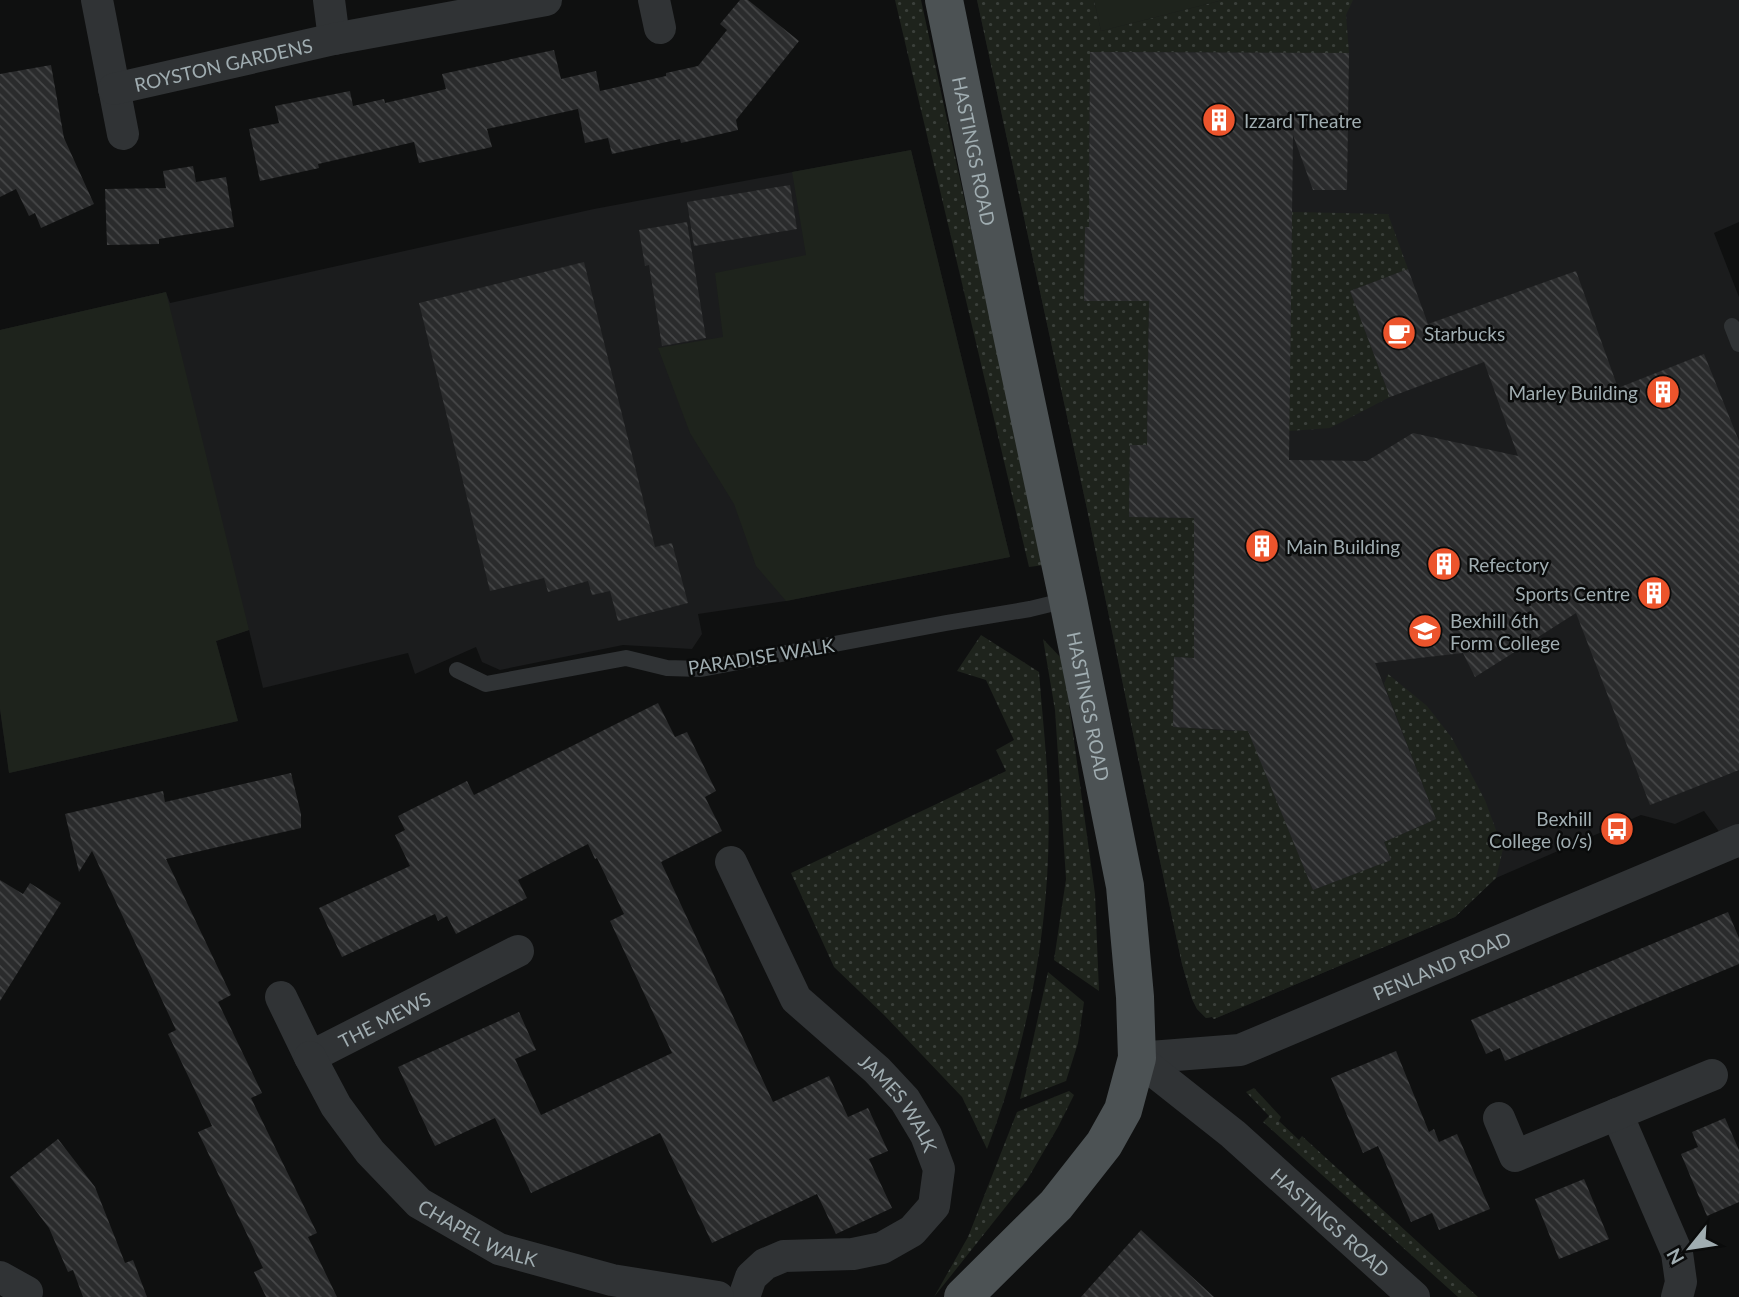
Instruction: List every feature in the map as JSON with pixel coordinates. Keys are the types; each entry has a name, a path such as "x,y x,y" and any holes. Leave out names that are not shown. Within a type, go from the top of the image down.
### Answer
{"main road":[{"name":"HASTINGS ROAD","path":"944,0 1125,886 1135,997 1137,1058"},
{"path":"963,1297 1056,1205 1104,1144 1123,1110 1137,1058"}],"street":[{"name":"ROYSTON GARDENS","path":"97,0 123,134"},
{"name":"ROYSTON GARDENS","path":"329,0 334,39"},
{"name":"ROYSTON GARDENS","path":"114,89 334,39 546,0"},
{"name":"PENLAND ROAD","path":"1137,1058 1240,1050 1739,840"},
{"name":"JAMES WALK","path":"731,862 796,999 877,1070 905,1100 926,1135 939,1169 934,1206 912,1230 882,1248 853,1254 784,1256 765,1264 751,1277 744,1297"},
{"name":"THE MEWS","path":"310,1057 518,951"},
{"path":"281,997 310,1057"},
{"name":"CHAPEL WALK","path":"310,1057 336,1106 370,1152 419,1203 499,1249 612,1280 718,1297"},
{"name":"HASTINGS ROAD","path":"1137,1058 1233,1134 1414,1297"},
{"path":"1499,1118 1515,1156 1712,1075"},
{"path":"1617,1114 1677,1253 1681,1282 1676,1297"}],"lane":[{"path":"1732,326 1739,344"},
{"name":"PARADISE WALK","path":"457,670 486,684 626,658 667,668 701,669 1068,600"}],"shaded area":[{"path":"895,0 921,0 1044,565 1029,567"},
{"name":"Bexhill 6th Form College","path":"977,0 1739,0 1739,222 1714,233 1739,297 1739,859 1704,811 1675,824 1641,815 1496,878 1455,917 1214,1019 1206,1018 1197,1009 1182,964"},
{"path":"977,0 1094,0 1101,31 1223,0 1353,0 1346,15 1349,53 1090,52 1089,187 1261,188 1106,227 1086,227 1085,301 1149,301 1147,445 1130,445 1129,517 1194,518 1194,658 1174,657 1173,727 1235,731 1242,716 1313,890 1391,860 1384,842 1436,819 1384,684 1388,674 1427,706 1452,738 1485,800 1503,849 1496,878 1455,917 1214,1019 1206,1018 1197,1009 1182,964"},
{"path":"1094,0 1223,0 1101,31"},
{"path":"911,150 1010,557 786,601 698,614 702,634 692,649 623,645 500,670 482,662 476,647 415,674 408,653 263,688 249,630 216,641 238,721 9,773 0,709 0,330 166,292 170,303 594,209"},
{"path":"911,150 1010,557 786,601 756,566 734,504 690,433 658,348 723,337 715,273 806,255 792,172"},
{"path":"1292,212 1388,214 1408,269 1350,291 1390,397 1330,428 1289,431"},
{"path":"166,292 249,630 216,641 238,721 9,773 0,709 0,330"},
{"path":"981,635 1039,672 1047,764 1049,839 1042,930 1027,1019 987,1149 962,1097 834,967 791,873 1006,771 996,750 1014,740 986,680 957,671"},
{"path":"1043,639 1063,660 1095,894 1099,991 1054,960 1066,879 1055,710"},
{"path":"1048,972 1084,1002 1078,1043 1066,1081 1020,1099"},
{"path":"1254,1088 1281,1117 1279,1121 1299,1140 1302,1136 1478,1297 1458,1297 1263,1122 1269,1116 1246,1092"},
{"path":"1069,1091 1074,1095 1027,1180 934,1297 968,1237 1017,1112"}],"building":[{"path":"740,0 748,0 799,41 736,120 738,130 681,143 680,139 612,154 608,138 585,143 578,109 487,129 492,147 419,163 414,142 318,164 319,168 260,181 249,129 279,123 275,106 350,91 353,106 384,99 385,103 446,89 442,74 554,50 561,79 596,71 600,91 666,76 666,73 698,66 727,30 720,24"},
{"path":"1090,52 1349,53 1347,190 1313,190 1293,135 1289,460 1367,461 1413,433 1518,456 1484,362 1390,397 1350,291 1408,269 1428,324 1576,271 1618,388 1704,354 1739,441 1739,770 1650,805 1576,613 1475,677 1463,653 1375,663 1436,819 1384,842 1391,860 1313,890 1248,731 1173,727 1174,657 1194,658 1194,518 1129,517 1130,445 1147,445 1149,301 1084,301 1085,227 1089,227"},
{"path":"51,65 64,138 94,204 41,228 35,213 29,216 16,189 0,197 0,74"},
{"path":"193,166 196,182 226,177 234,227 159,239 159,244 107,245 105,189 166,188 163,171"},
{"path":"790,185 797,229 694,246 687,202"},
{"path":"687,222 706,338 662,346 649,265 645,266 639,230"},
{"path":"584,262 655,547 672,543 688,603 618,621 610,591 592,595 588,581 548,592 544,578 490,591 419,303"},
{"path":"658,703 675,737 687,732 716,791 705,797 722,831 661,862 773,1102 829,1076 848,1117 868,1108 888,1151 869,1159 892,1208 836,1234 817,1194 712,1243 660,1133 531,1193 495,1118 435,1146 398,1067 519,1012 536,1050 515,1059 541,1115 672,1053 610,921 624,914 588,844 518,880 527,898 456,934 447,916 438,921 435,914 342,957 319,908 410,866 395,835 405,830 398,816 467,781 474,795"},
{"path":"291,773 301,814 301,828 166,859 231,995 218,1002 262,1093 251,1098 317,1233 308,1237 337,1297 266,1297 254,1272 263,1268 198,1132 212,1126 168,1034 176,1030 92,851 79,872 65,814 163,791 165,802"},
{"path":"0,880 23,894 30,883 61,903 0,1001"},
{"path":"1728,912 1739,938 1739,964 1505,1061 1500,1048 1486,1054 1471,1020"},
{"path":"1396,1051 1429,1132 1434,1129 1439,1142 1457,1134 1490,1209 1439,1230 1432,1213 1411,1222 1378,1146 1363,1153 1331,1078"},
{"path":"1725,1118 1739,1150 1739,1202 1707,1216 1681,1154 1698,1147 1692,1132"},
{"path":"58,1139 95,1187 125,1263 133,1260 147,1297 83,1297 73,1270 68,1272 49,1228 10,1177"},
{"path":"1584,1179 1609,1239 1559,1259 1535,1199"},
{"path":"1141,1230 1214,1297 1081,1297"}],"place":[{"name":"Izzard Theatre","path":"1219,120"},
{"name":"Starbucks","path":"1399,333"},
{"name":"Marley Building","path":"1663,392"},
{"name":"Main Building","path":"1262,546"},
{"name":"Refectory","path":"1444,564"},
{"name":"Sports Centre","path":"1654,593"},
{"name":"Bexhill 6th Form College","path":"1425,631"},
{"name":"Bexhill College (o/s)","path":"1617,829"}]}
